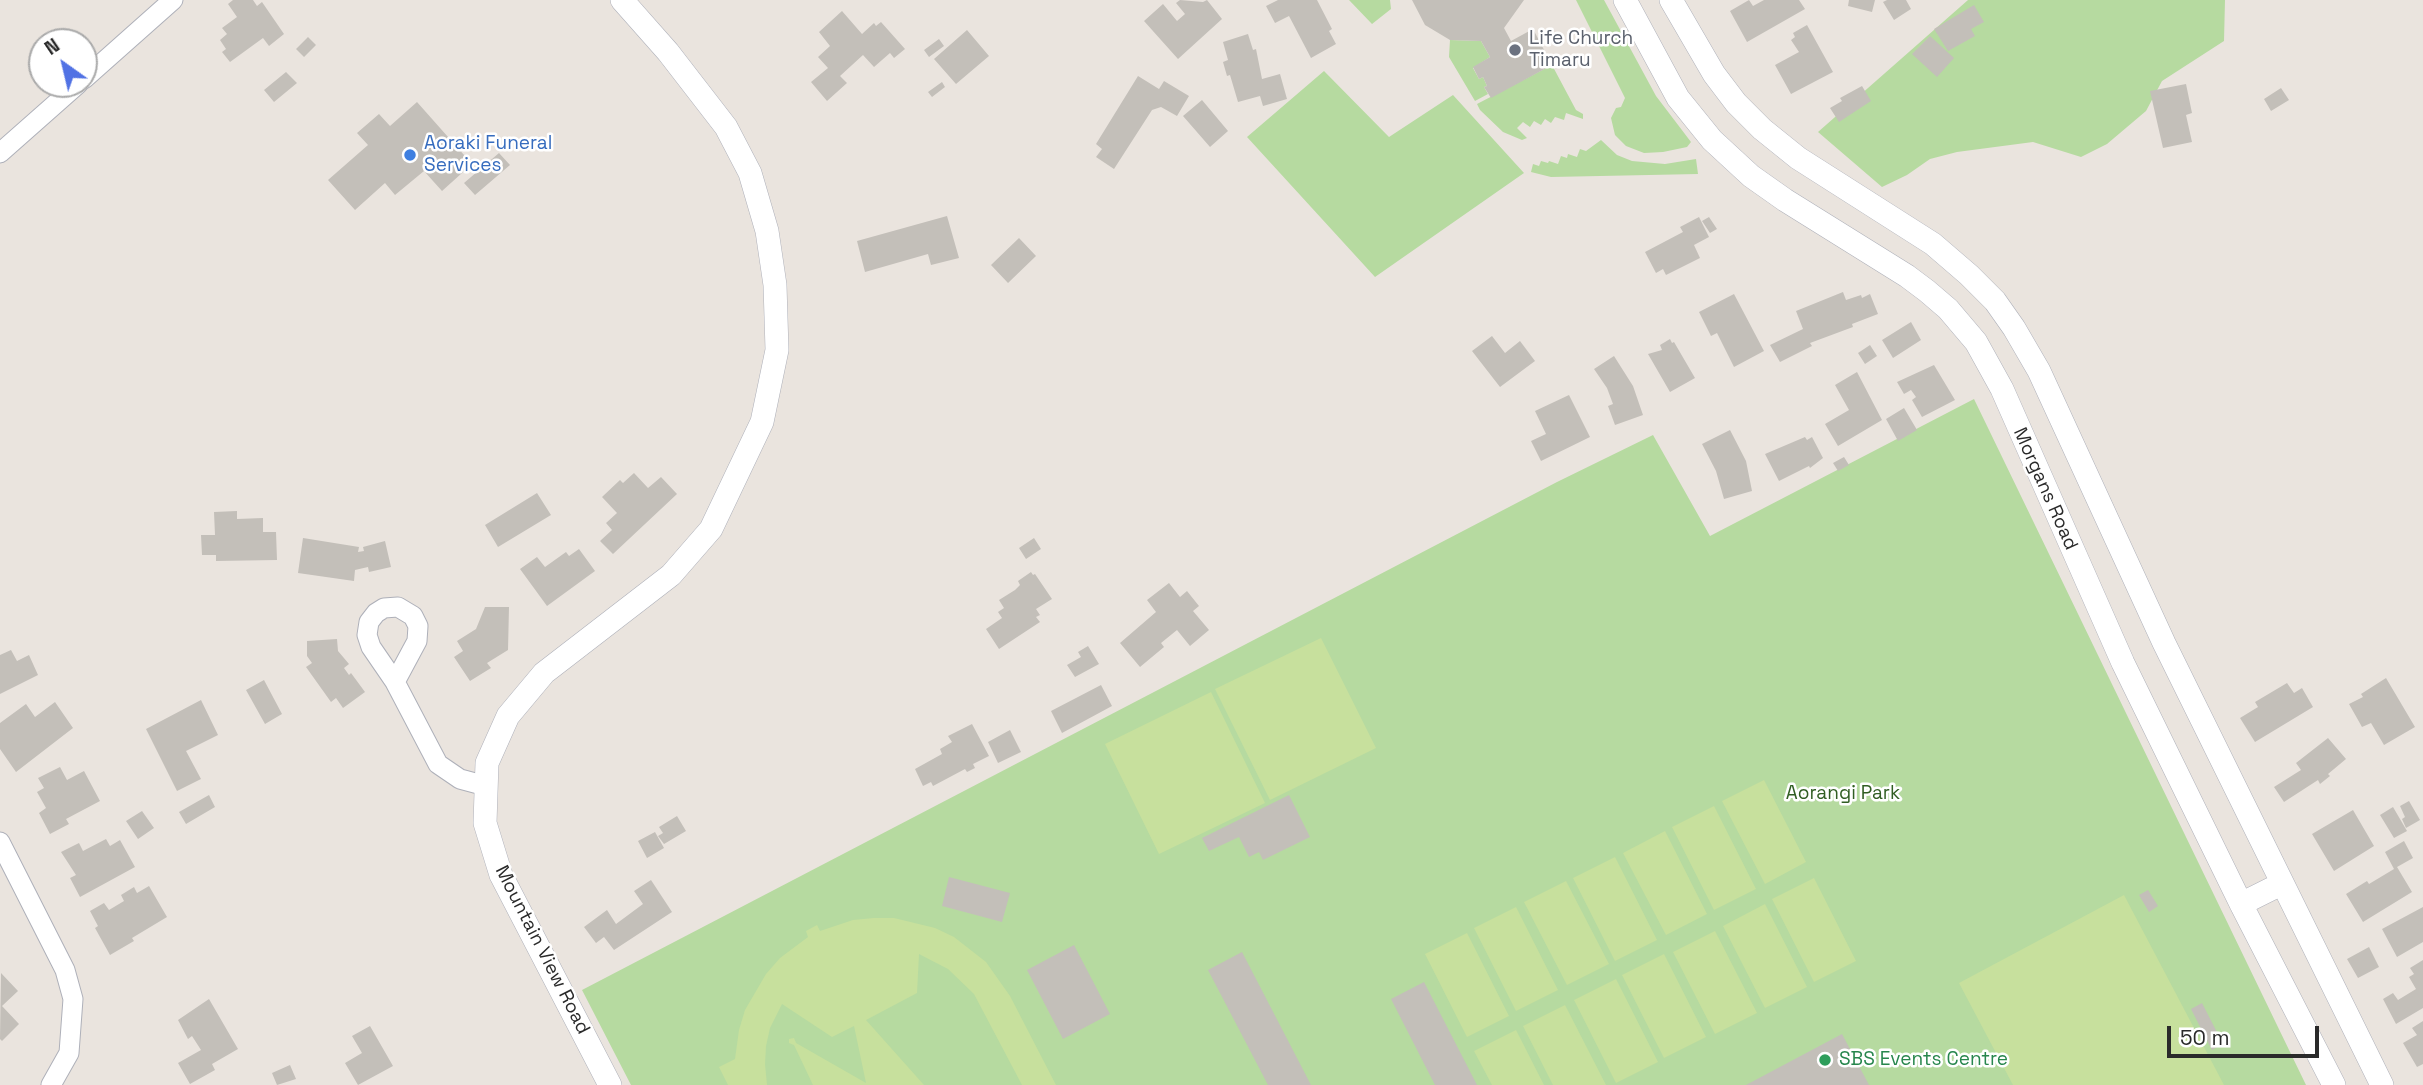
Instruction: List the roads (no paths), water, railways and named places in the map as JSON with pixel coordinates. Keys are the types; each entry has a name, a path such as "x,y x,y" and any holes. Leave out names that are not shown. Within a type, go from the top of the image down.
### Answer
{"street":[{"path":"98,67 173,0"},
{"name":"Mountain View Road","path":"610,1085 501,875 485,823 487,763 508,716 544,673 671,575 711,529 762,422 777,350 775,285 767,231 750,173 726,127 668,52 622,0"},
{"name":"Morgans Road","path":"1625,0 1678,98 1712,140 1751,176 1784,200 1927,291 1948,309 1976,342 2002,389 2123,663 2241,904 2334,1085"},
{"path":"1671,0 1714,74 1736,103 1762,129 1798,158 1933,244 1995,301 2014,328 2039,371 2164,643 2382,1085"},
{"path":"0,153 62,98"},
{"path":"395,682 438,764 460,779 486,786"},
{"path":"0,842 65,970 73,999 69,1053 51,1085"},
{"path":"2241,904 2281,884"}],"place":[{"name":"Life Church Timaru","path":"1515,50"},
{"name":"Aoraki Funeral Services","path":"410,155"},
{"name":"SBS Events Centre","path":"1825,1060"}],"park label":[{"name":"Aorangi Park","path":"1843,794"}]}
